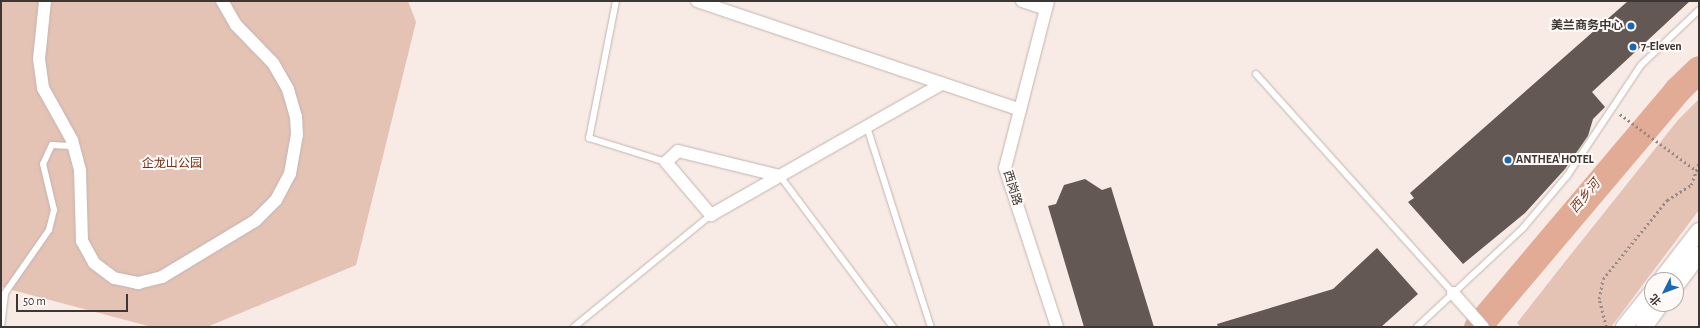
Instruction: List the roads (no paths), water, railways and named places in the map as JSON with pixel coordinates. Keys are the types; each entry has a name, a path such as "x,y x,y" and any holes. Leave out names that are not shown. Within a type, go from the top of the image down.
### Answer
{"main road":[{"path":"1667,272 1699,231"},
{"path":"1684,275 1699,255"},
{"path":"1624,327 1644,302"},
{"path":"1644,327 1655,312"}],"street":[{"path":"45,1 39,59 44,88 74,146 80,170 82,241 94,264 114,278 138,283 162,277 255,221 276,200 290,174 297,146 296,117 288,89 273,64 236,25 222,1"},
{"path":"697,1 1020,110"},
{"path":"1022,1 1047,5"},
{"name":"西岗路","path":"1047,5 1005,168 1057,327"},
{"path":"780,176 678,151 666,162 711,215 867,127 942,84"},
{"path":"1453,293 1483,327"}],"lane":[{"path":"616,1 589,138 666,162"},
{"path":"1417,327 1523,228 1567,176 1641,65 1699,10"},
{"path":"1256,74 1453,293"},
{"path":"867,127 932,327"},
{"path":"1,327 5,293 49,230 54,210 43,164 52,145 74,146"},
{"path":"780,176 893,327"},
{"path":"574,327 711,215"}],"waterway":[{"name":"西乡河","path":"1477,327 1677,90 1699,69"}],"place":[{"name":"美兰商务中心","path":"1631,26"},
{"name":"7-Eleven","path":"1633,47"},
{"name":"ANTHEA HOTEL","path":"1508,160"}],"park label":[{"name":"企龙山公园","path":"172,164"}]}
